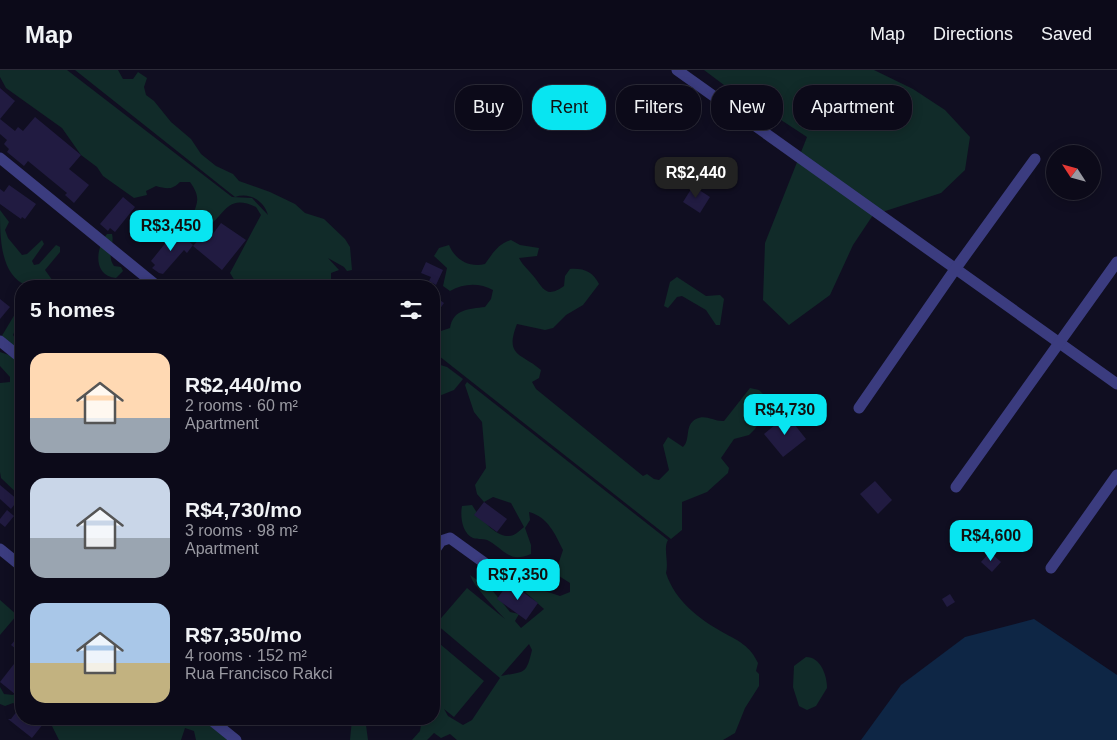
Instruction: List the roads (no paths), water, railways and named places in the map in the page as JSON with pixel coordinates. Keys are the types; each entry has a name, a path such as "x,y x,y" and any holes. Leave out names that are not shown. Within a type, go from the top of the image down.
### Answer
{"street":[{"path":"677,70 1117,384"},
{"path":"0,158 150,280"},
{"path":"859,408 956,268 1035,159"},
{"path":"956,487 1057,342 1117,262"},
{"path":"0,341 15,353"},
{"path":"1051,568 1117,475"},
{"path":"440,542 450,538 504,577"},
{"path":"0,549 15,561"},
{"path":"217,725 236,740"}],"water":[{"path":"1034,619 1117,675 1117,740 861,740 901,685 965,637"}]}
